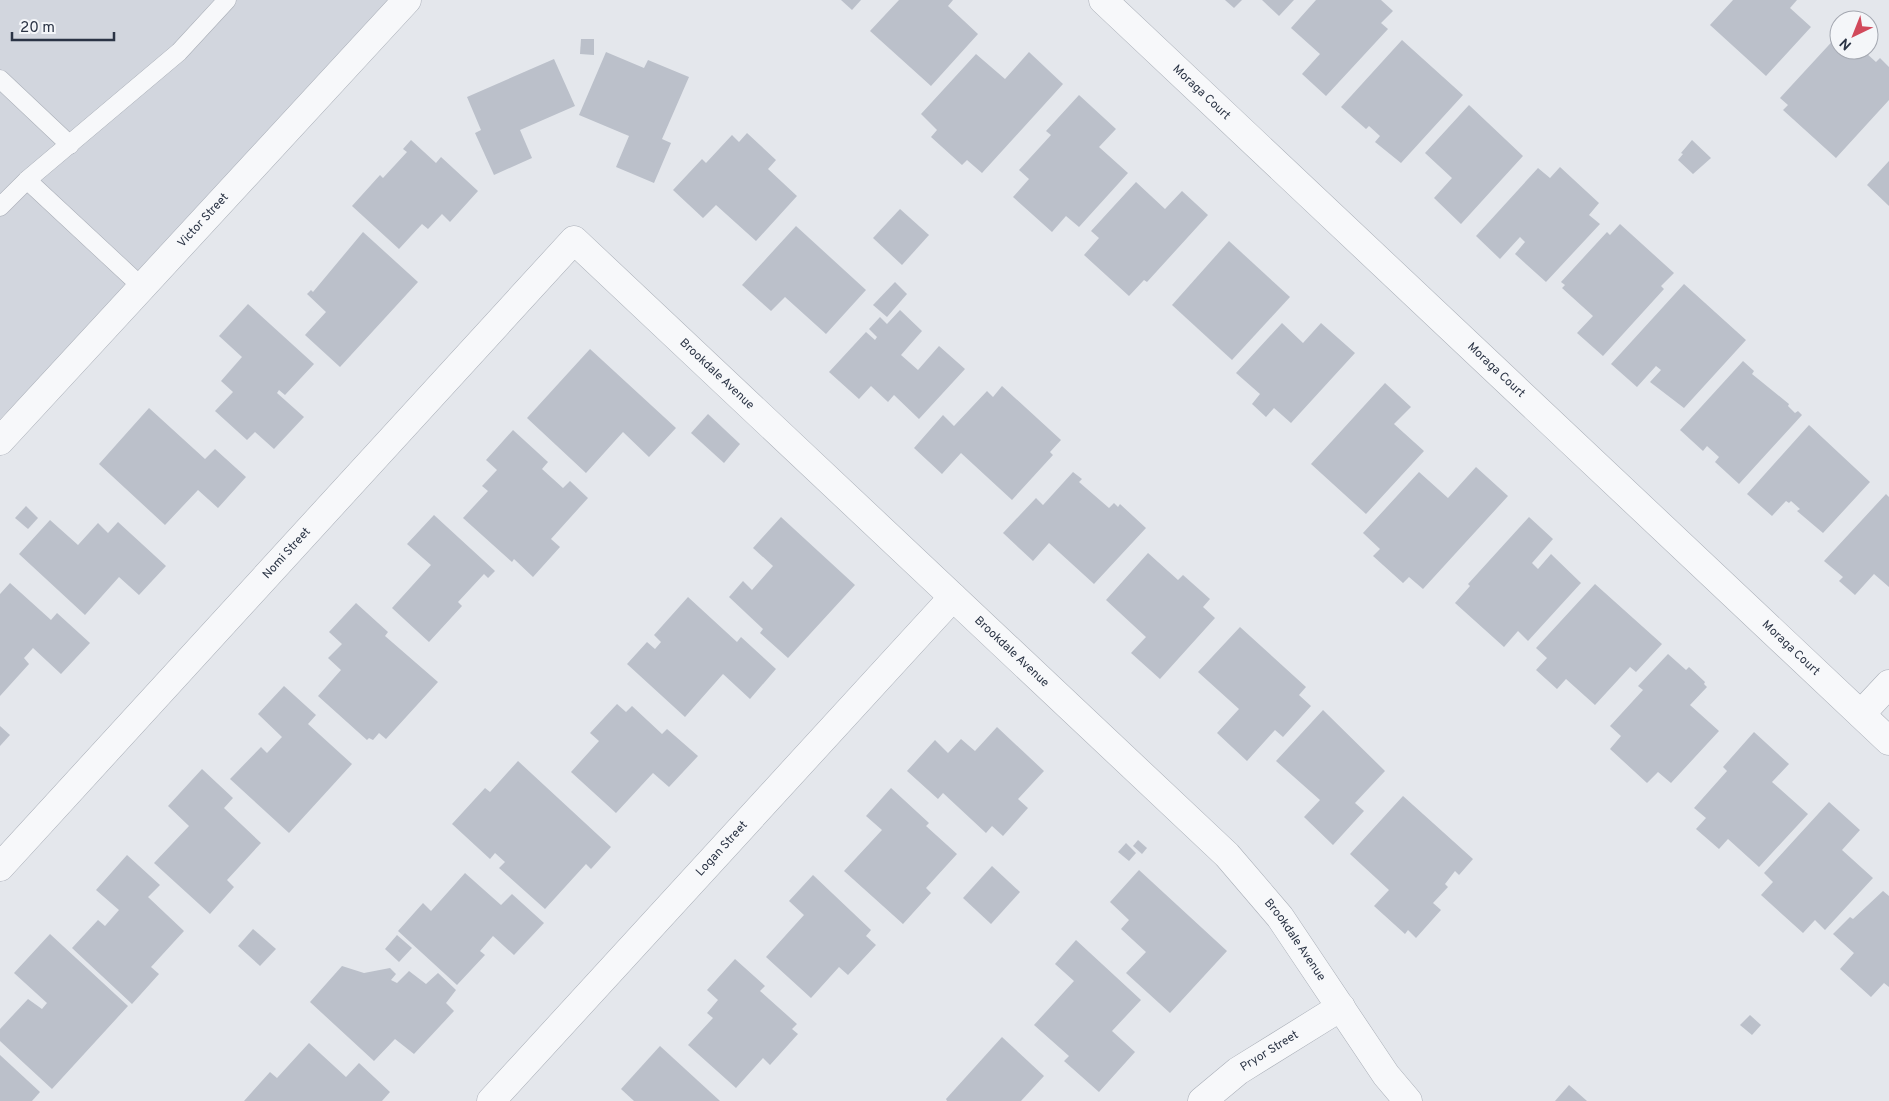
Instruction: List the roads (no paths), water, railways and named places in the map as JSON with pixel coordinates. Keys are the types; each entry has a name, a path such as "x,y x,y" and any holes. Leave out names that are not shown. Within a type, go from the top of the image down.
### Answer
{"street":[{"name":"Victor Street","path":"0,440 407,0"},
{"name":"Moraga Court","path":"1103,0 1889,741"},
{"name":"Brookdale Avenue","path":"574,240 1227,855 1280,917 1386,1075 1408,1101"},
{"name":"Nomi Street","path":"0,866 574,240"},
{"name":"Logan Street","path":"491,1101 953,597"},
{"path":"1861,714 1889,684"},
{"name":"Pryor Street","path":"1202,1101 1238,1071 1341,1007"}],"lane":[{"path":"0,207 28,180 180,52 227,0"},
{"path":"0,80 70,145"},
{"path":"28,180 142,287"}]}
